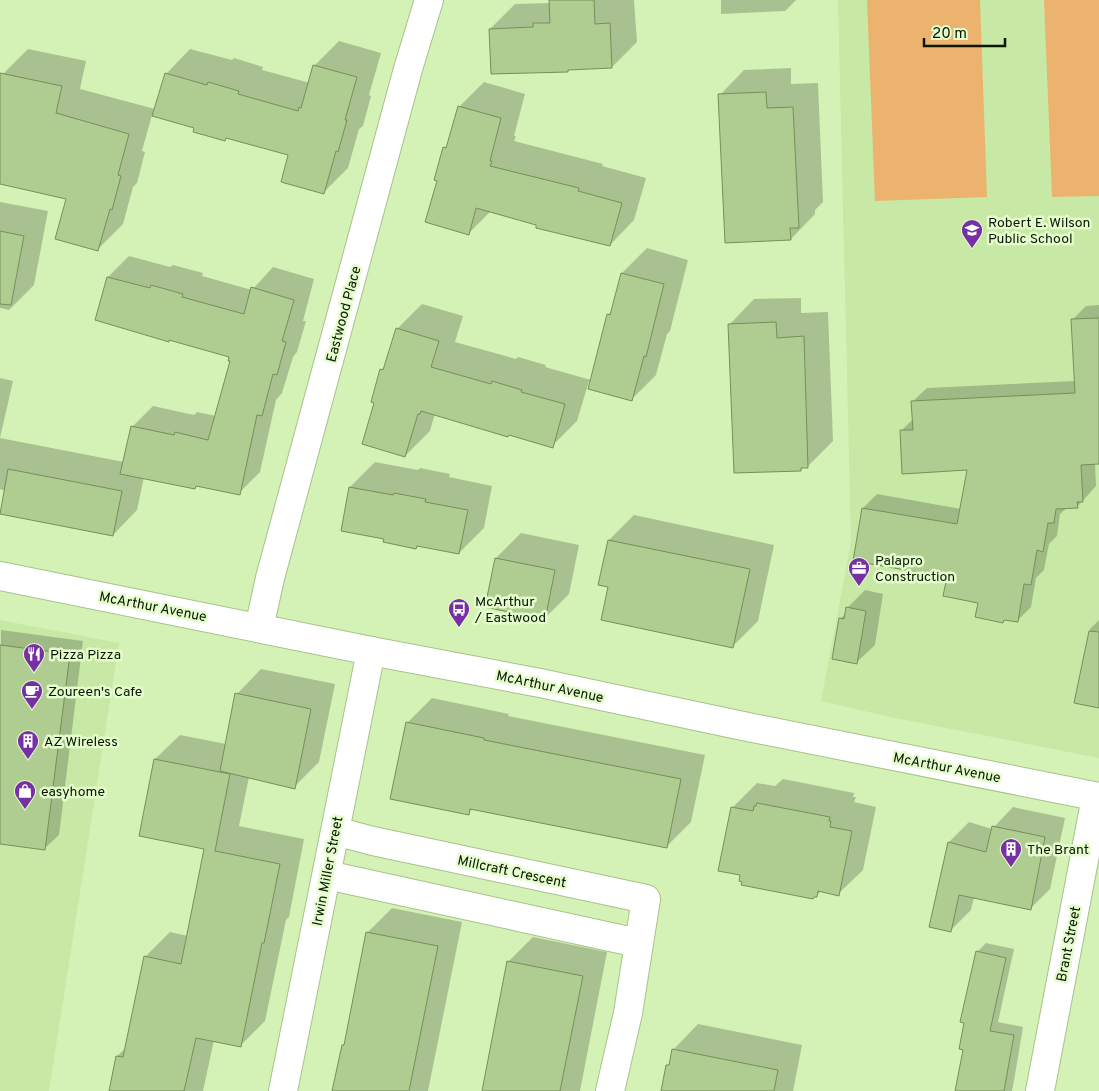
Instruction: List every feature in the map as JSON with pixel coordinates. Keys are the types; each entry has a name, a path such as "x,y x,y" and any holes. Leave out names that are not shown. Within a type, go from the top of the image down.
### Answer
{"street":[{"name":"Eastwood Place","path":"259,628 270,578 408,68 429,0"},
{"name":"McArthur Avenue","path":"0,576 540,683 1097,797"},
{"name":"Irwin Miller Street","path":"282,1091 371,651"},
{"name":"Brant Street","path":"1040,1091 1097,797"},
{"name":"Millcraft Crescent","path":"335,832 646,899 628,1013 610,1091"},
{"path":"327,875 638,943"}],"shaded area":[{"name":"Robert E. Wilson Public School","path":"838,0 1099,0 1099,758 890,717 821,701 851,542"},
{"path":"867,0 980,0 987,197 875,201"},
{"path":"1044,0 1099,0 1099,196 1052,197"},
{"path":"0,620 119,643 49,1091 0,1091"}],"building":[{"path":"549,0 594,0 595,24 610,23 612,68 568,70 568,72 491,74 489,29 533,27 533,23 550,23"},
{"path":"313,65 357,77 338,152 336,151 324,194 281,182 288,155 226,138 225,141 193,132 194,128 152,116 165,73 207,85 208,82 239,91 238,94 298,111 299,107 301,108"},
{"path":"0,73 62,86 56,113 129,134 118,175 121,176 112,210 110,209 98,251 55,239 66,199 0,184"},
{"path":"766,92 767,108 793,107 799,228 790,228 791,240 725,243 718,94"},
{"path":"458,106 501,118 490,166 579,188 578,191 622,203 610,246 536,228 536,225 476,208 469,235 425,222 437,181 434,180 443,147 446,148"},
{"path":"0,231 24,236 11,305 0,304"},
{"path":"621,273 664,284 646,357 644,356 632,401 588,389 607,314 610,315"},
{"path":"107,277 150,288 151,285 183,294 182,297 244,314 251,287 294,300 282,341 286,342 277,375 273,374 262,416 257,415 240,495 196,486 195,489 120,474 131,426 174,435 175,432 208,440 230,361 228,361 229,357 169,340 169,342 95,320"},
{"path":"1099,318 1099,464 1081,465 1083,502 1077,502 1078,508 1056,509 1054,523 1048,523 1043,552 1037,550 1031,585 1024,584 1018,622 1004,620 1003,623 975,617 978,603 943,596 947,577 853,561 862,508 957,524 967,470 902,474 900,430 913,430 911,401 1075,393 1071,319"},
{"path":"776,322 777,338 804,336 808,468 801,468 801,471 734,473 728,324"},
{"path":"396,328 439,341 431,367 491,384 492,381 522,390 521,392 565,404 553,448 509,435 508,437 421,411 418,414 405,457 362,444 374,403 371,402 380,369 383,370"},
{"path":"8,469 122,491 113,536 0,514"},
{"path":"349,487 426,499 425,502 468,510 459,554 417,546 416,549 383,542 384,539 341,531"},
{"path":"608,540 750,569 733,648 601,620 608,587 598,585"},
{"path":"495,558 555,570 545,620 485,607"},
{"path":"846,607 866,611 857,664 832,659 839,618 844,619"},
{"path":"1089,631 1099,632 1099,708 1074,703"},
{"path":"0,645 70,654 45,850 0,844"},
{"path":"235,693 311,709 295,789 220,771"},
{"path":"406,722 484,738 484,740 681,779 667,848 470,809 469,815 390,799"},
{"path":"154,759 230,774 215,851 280,864 241,1047 196,1038 184,1091 109,1091 116,1056 123,1057 144,956 181,964 204,849 139,836"},
{"path":"757,803 830,817 830,827 852,831 839,896 818,891 817,897 813,899 741,885 742,882 739,881 740,875 718,871 731,807 753,811"},
{"path":"992,826 1045,837 1031,910 959,895 951,932 929,927 948,842 986,852"},
{"path":"366,932 438,946 409,1091 332,1091 342,1045 344,1045"},
{"path":"976,951 1006,958 990,1031 1014,1035 1004,1091 955,1091 963,1050 959,1049 964,1023 960,1022"},
{"path":"507,961 583,976 560,1091 482,1091"},
{"path":"672,1049 778,1070 774,1091 661,1091 666,1065 669,1065"}],"place":[{"name":"Robert E. Wilson Public School","path":"972,249"},
{"name":"Palapro Construction","path":"859,587"},
{"name":"McArthur / Eastwood","path":"459,628"},
{"name":"Pizza Pizza","path":"34,673"},
{"name":"Zoureen's Cafe","path":"32,710"},
{"name":"AZ Wireless","path":"28,760"},
{"name":"easyhome","path":"25,810"},
{"name":"The Brant","path":"1011,868"}]}
